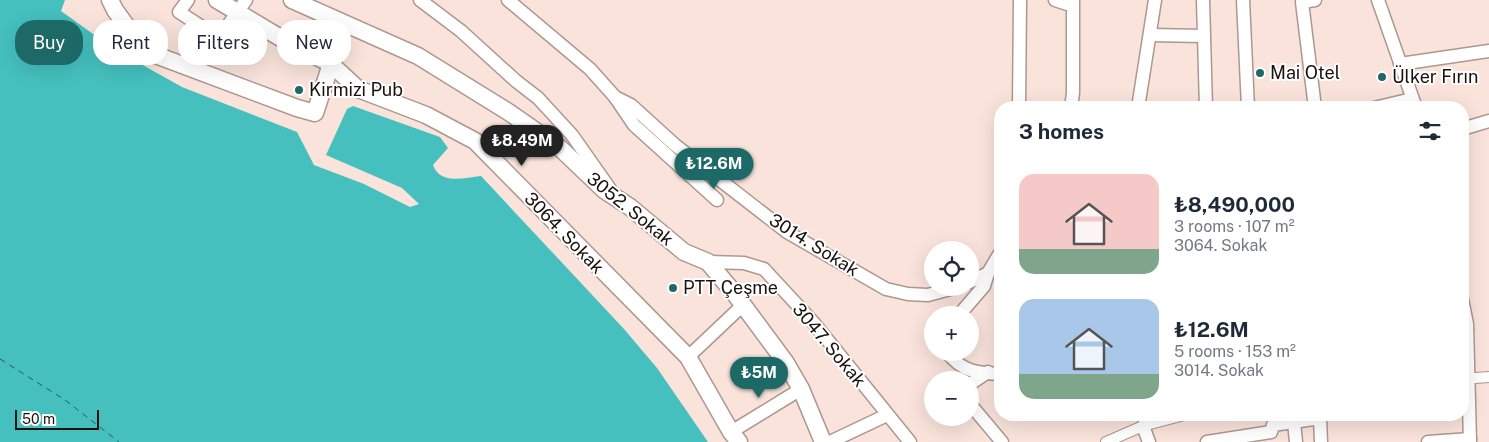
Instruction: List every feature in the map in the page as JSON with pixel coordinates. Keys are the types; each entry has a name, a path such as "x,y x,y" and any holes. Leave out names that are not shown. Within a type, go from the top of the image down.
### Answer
{"street":[{"path":"110,0 128,28 152,54 297,108 315,113 331,65"},
{"path":"188,0 179,12 219,38 242,6"},
{"name":"3064. Sokak","path":"217,0 242,6 277,29"},
{"name":"3052. Sokak","path":"292,0 418,56 510,113 560,148 604,190 684,252 708,262 786,363 801,389 823,442"},
{"path":"420,0 461,31 516,82 538,98 572,135 616,198"},
{"name":"3014. Sokak","path":"508,0 590,69 614,97 631,105 675,145 787,232 886,289 908,294 924,295"},
{"path":"1018,101 1020,0"},
{"path":"1055,0 1067,4 1072,0"},
{"path":"1072,0 1072,101"},
{"path":"1139,101 1156,0"},
{"path":"1203,0 1206,101"},
{"path":"1242,0 1248,101"},
{"path":"1378,0 1413,101"},
{"path":"1308,1 1315,101"},
{"path":"1151,35 1203,36"},
{"path":"1400,64 1489,51"},
{"name":"3064. Sokak","path":"332,65 358,89 426,115 476,142 688,357 735,437"},
{"path":"614,97 634,125 717,200"},
{"path":"1469,127 1489,121"},
{"name":"3047. Sokak","path":"708,262 744,263 764,269 813,322 906,441"},
{"path":"967,306 984,286 988,273 994,263"},
{"path":"979,278 988,273"},
{"path":"688,357 742,305"},
{"path":"955,361 971,372 994,373"},
{"path":"979,380 994,373"},
{"path":"1469,379 1489,377"},
{"path":"735,437 801,389"},
{"path":"979,415 1002,442"},
{"path":"830,442 888,416"},
{"path":"1106,442 1143,426 1162,421"},
{"path":"1208,442 1270,432 1274,425 1300,421"},
{"path":"1320,421 1321,442"},
{"path":"1428,442 1470,441 1468,421"},
{"path":"1294,422 1296,442"},
{"path":"1143,426 1149,442"}],"water":[{"path":"0,0 65,0 61,11 74,20 15,20 15,65 83,65 83,27 93,34 93,65 143,65 182,87 297,132 314,165 364,184 410,207 419,204 402,188 326,155 347,109 353,106 440,137 448,148 433,165 436,171 447,178 453,179 481,176 624,329 657,368 708,442 0,442"}],"ferry route":[{"path":"0,359 65,400 119,442"}],"place":[{"name":"Mai Otel","path":"1260,73"},
{"name":"Ülker Fırın","path":"1382,77"},
{"name":"Kirmizi Pub","path":"299,90"},
{"name":"PTT Çeşme","path":"673,288"}]}
